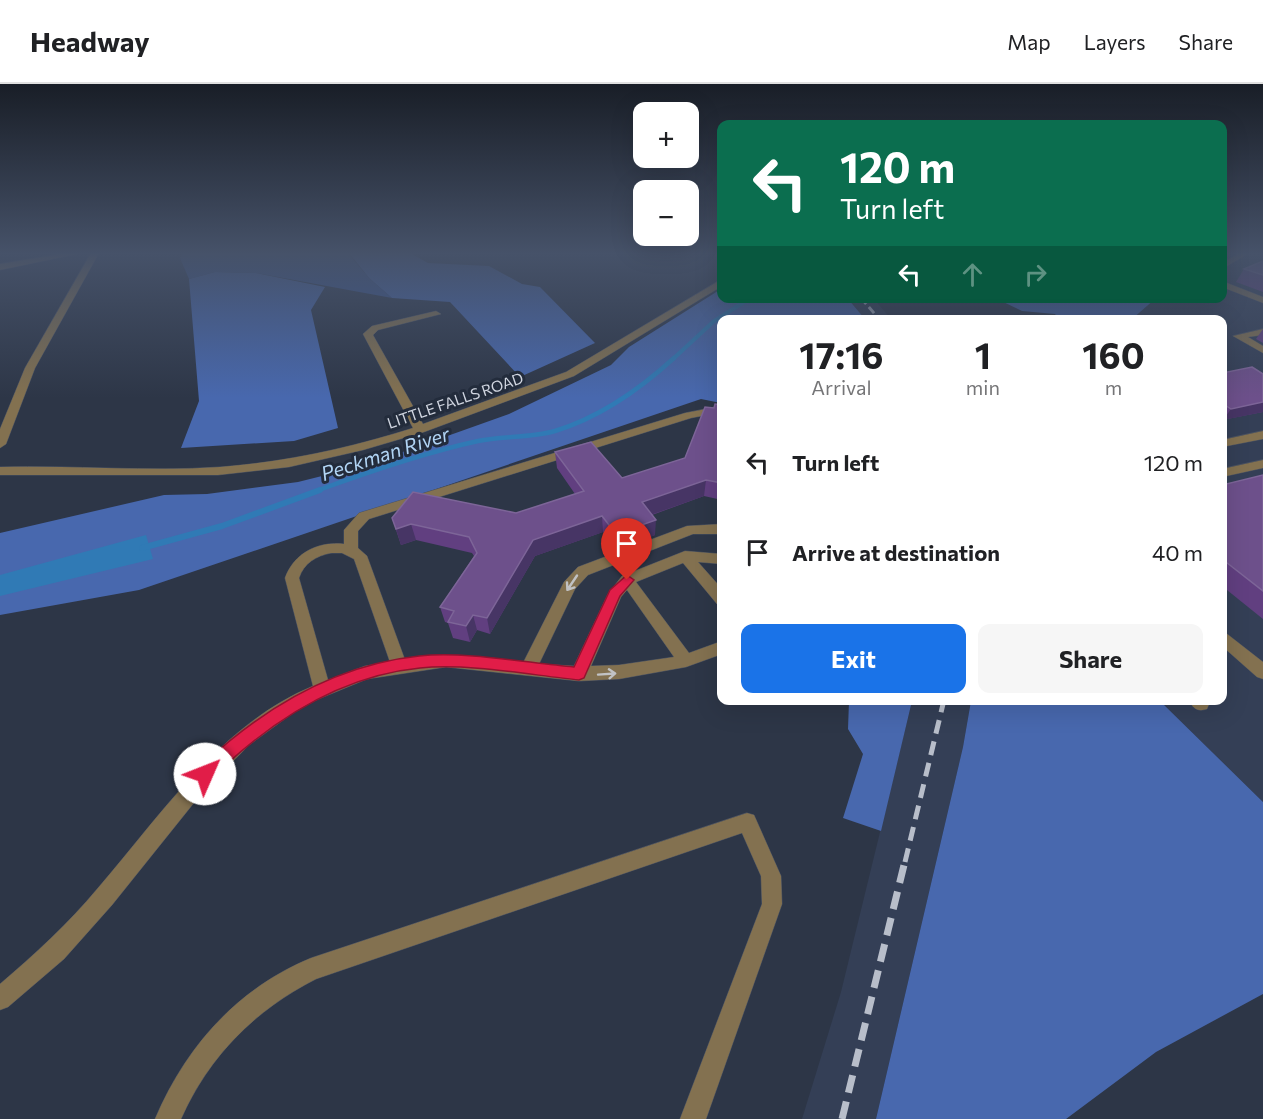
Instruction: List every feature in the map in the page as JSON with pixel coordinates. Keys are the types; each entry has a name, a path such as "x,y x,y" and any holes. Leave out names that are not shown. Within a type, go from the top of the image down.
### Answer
{"street":[{"path":"0,444 30,368 68,301"},
{"name":"LITTLE FALLS ROAD","path":"0,471 50,469 219,471 276,464 334,453 420,430 568,375 690,301"},
{"path":"420,430 368,334 375,328 436,314"},
{"path":"1263,332 1238,336 1263,350"},
{"path":"399,665 365,566 351,549 351,530 364,516 689,415 717,410"},
{"path":"1227,443 1262,435"},
{"path":"1227,472 1263,464"},
{"path":"528,669 569,586 583,571 692,528 717,529"},
{"path":"322,687 294,590 293,572 301,561 310,556 329,549 351,549"},
{"path":"579,674 615,594 627,580 685,556 717,559"},
{"path":"685,556 717,594"},
{"path":"627,580 686,661"},
{"path":"1227,640 1263,672"},
{"path":"0,999 60,947 222,757 262,724 322,687 399,665 446,661 579,674 618,673 686,661 717,649"},
{"path":"168,1119 182,1089 218,1037 247,1008 287,980 311,969 747,822 771,876 772,904 693,1119"}],"shaded area":[{"path":"191,301 316,301 311,310 338,428 294,441 181,448 199,401"},
{"path":"440,301 554,301 595,343 520,377 450,302"},
{"path":"701,301 851,303 862,315 717,315 717,402 701,399 139,590 0,615 0,533 164,495 207,494 298,482 366,465 509,414 611,365 629,347"},
{"path":"1263,301 1263,802 1164,705 1227,705 1227,315 1137,315 1150,303"},
{"path":"851,303 877,303 888,315 862,315"},
{"path":"1005,303 1150,303 1137,315 1056,315 1022,311"},
{"path":"146,535 153,559 0,596 0,575"},
{"path":"849,705 911,705 881,831 843,818 863,754 848,729"},
{"path":"911,705 970,705 963,747 876,1119 802,1119 841,992"},
{"path":"970,705 1164,705 1263,802 1263,994 1156,1052 1066,1119 876,1119 963,747"}],"building":[{"path":"1252,367 1263,374 1263,402 1231,409 1227,406 1227,372"},
{"path":"717,404 717,482 706,480 642,502 656,520 616,534 602,516 533,540 487,618 473,615 466,626 448,622 454,611 440,607 477,553 469,537 411,524 396,529 392,518 413,492 516,513 584,491 555,452 591,442 622,478 685,458 705,407 714,408"},
{"path":"1263,475 1263,591 1227,563 1227,484"}],"waterway":[{"name":"Peckman River","path":"724,315 742,303"},
{"name":"Peckman River","path":"673,359 717,319"},
{"name":"Peckman River","path":"316,491 437,451 487,439 546,433 572,425 619,401 674,358"},
{"name":"Peckman River","path":"142,548 222,526 320,490"}],"railway":[{"path":"865,303 876,315"},
{"path":"905,862 943,705"},
{"path":"842,1119 905,861"}],"route":[{"path":"205,774 238,742 262,724 322,687 380,669 419,662 446,661 579,674 615,594 627,580"}]}
